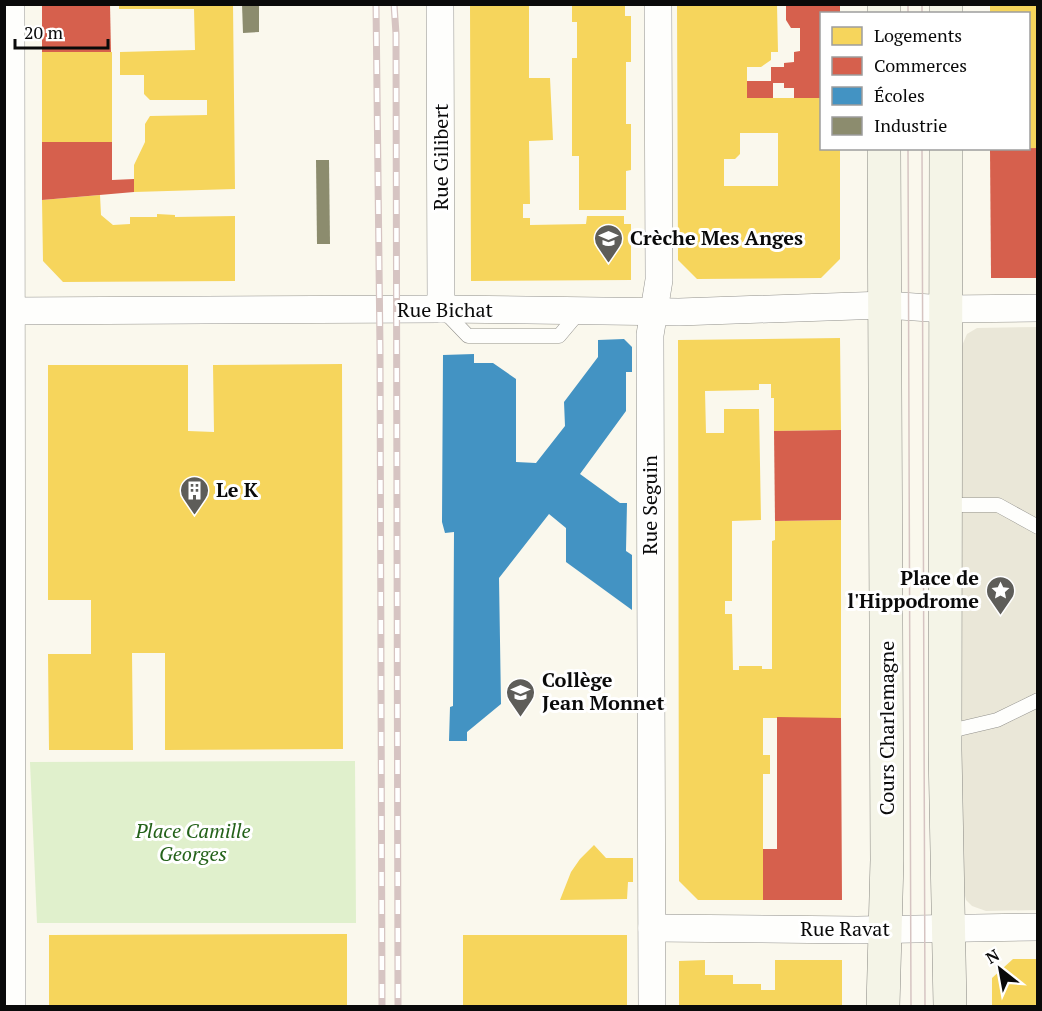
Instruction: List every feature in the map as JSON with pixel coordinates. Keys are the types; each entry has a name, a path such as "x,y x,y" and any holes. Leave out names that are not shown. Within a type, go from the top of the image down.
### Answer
{"street":[{"path":"11,4 8,311 12,1006"},
{"name":"Rue Gilibert","path":"440,4 441,309"},
{"name":"Rue Seguin","path":"652,1006 650,335 659,280 658,4"},
{"name":"Cours Charlemagne","path":"883,1006 887,869 884,150"},
{"path":"946,150 946,732 950,1006"},
{"path":"885,305 945,309 1038,308"},
{"name":"Rue Bichat","path":"8,311 441,309 654,312 885,305"},
{"name":"Rue Ravat","path":"652,928 1038,927"}],"lane":[{"path":"945,506 998,505 1038,527"},
{"path":"946,732 997,720 1038,700"}],"green space":[{"name":"Place Camille Georges","path":"355,761 356,923 37,923 30,762"}],"shaded area":[{"name":"Place de l'Hippodrome","path":"1037,327 1037,910 986,911 972,906 966,900 962,883 961,348 967,334 977,328"}],"building: Logements":[{"path":"119,4 233,4 235,189 134,192 134,165 145,142 145,124 150,116 207,115 207,100 150,100 144,94 144,75 120,75 120,52 195,50 194,9 119,9"},
{"path":"470,4 529,4 529,78 550,78 553,140 529,141 530,204 523,204 523,218 530,218 530,225 586,224 587,216 624,216 624,224 631,224 631,280 471,281"},
{"path":"572,4 625,4 625,16 631,16 631,62 626,62 626,124 631,124 631,170 626,171 626,210 579,210 579,156 572,156 572,58 577,58 577,22 572,22"},
{"path":"677,4 777,4 778,52 771,52 771,60 761,67 747,67 747,98 820,98 820,150 840,150 840,259 821,278 697,279 678,260","holes":["740,133 778,133 778,186 724,186 724,159 735,159 740,154"]},
{"path":"990,4 1038,4 1038,148 1030,149 1030,12 990,12"},
{"path":"42,52 112,52 112,142 42,142"},
{"path":"100,195 101,215 113,225 130,224 130,217 157,217 157,214 175,215 175,217 235,216 235,281 63,282 43,261 42,200"},
{"path":"840,338 841,430 774,431 774,398 771,398 771,384 759,384 759,390 705,391 706,433 724,433 724,409 759,409 761,520 732,521 732,601 725,601 725,614 732,614 733,670 739,670 739,666 762,666 762,669 772,669 772,541 775,540 775,521 841,520 841,718 763,718 763,755 770,755 770,774 763,774 763,900 698,900 679,881 678,340"},
{"name":"Le K","path":"342,364 343,749 165,750 165,653 132,653 133,750 49,750 48,654 91,654 91,600 48,600 48,365 188,365 188,431 214,432 213,365"},
{"path":"594,845 606,858 633,858 633,882 628,882 627,899 560,900 571,872"},
{"path":"347,934 347,1006 49,1006 49,935"},
{"path":"463,935 627,935 627,1006 463,1006"},
{"path":"1013,959 1038,959 1038,1006 992,1006 992,978"},
{"path":"705,960 705,975 733,975 733,984 761,984 761,990 775,990 775,960 842,960 842,1006 679,1006 679,961"}],"building: Commerces":[{"path":"42,4 110,4 111,52 42,52"},
{"path":"786,4 840,4 840,12 820,12 820,98 794,98 794,88 784,88 784,83 773,83 773,98 747,98 747,81 771,81 771,67 784,67 784,63 794,62 794,52 800,51 800,28 791,28 786,20"},
{"path":"42,142 112,142 112,180 134,179 134,192 42,200"},
{"path":"1038,148 1038,278 991,278 990,150 1030,150"},
{"path":"841,430 841,520 775,521 774,431"},
{"path":"777,717 841,718 842,900 763,900 763,849 777,849"}],"building: Écoles":[{"name":"Collège Jean Monnet","path":"624,339 632,347 632,372 626,372 626,411 580,474 620,503 627,503 626,551 632,555 632,610 566,562 566,528 549,514 499,578 501,704 467,732 467,741 449,741 450,707 453,706 454,532 445,533 442,522 443,355 474,354 474,363 493,363 516,379 516,462 536,463 565,426 564,402 598,357 598,340"}],"building: Industrie":[{"path":"242,4 259,4 259,32 243,33"},
{"path":"316,160 329,160 330,244 317,244"}],"tram line":[{"path":"908,4 908,12"},
{"path":"922,4 922,12"},
{"path":"908,150 911,1006"},
{"path":"922,150 925,1006"}],"railway":[{"path":"376,4 380,350 382,1006"},
{"path":"394,4 396,34 398,1006"}],"place":[{"name":"Crèche Mes Anges","path":"609,264"},
{"name":"Le K","path":"195,516"},
{"name":"Place de l'Hippodrome","path":"1000,616"},
{"name":"Collège Jean Monnet","path":"521,718"}]}
